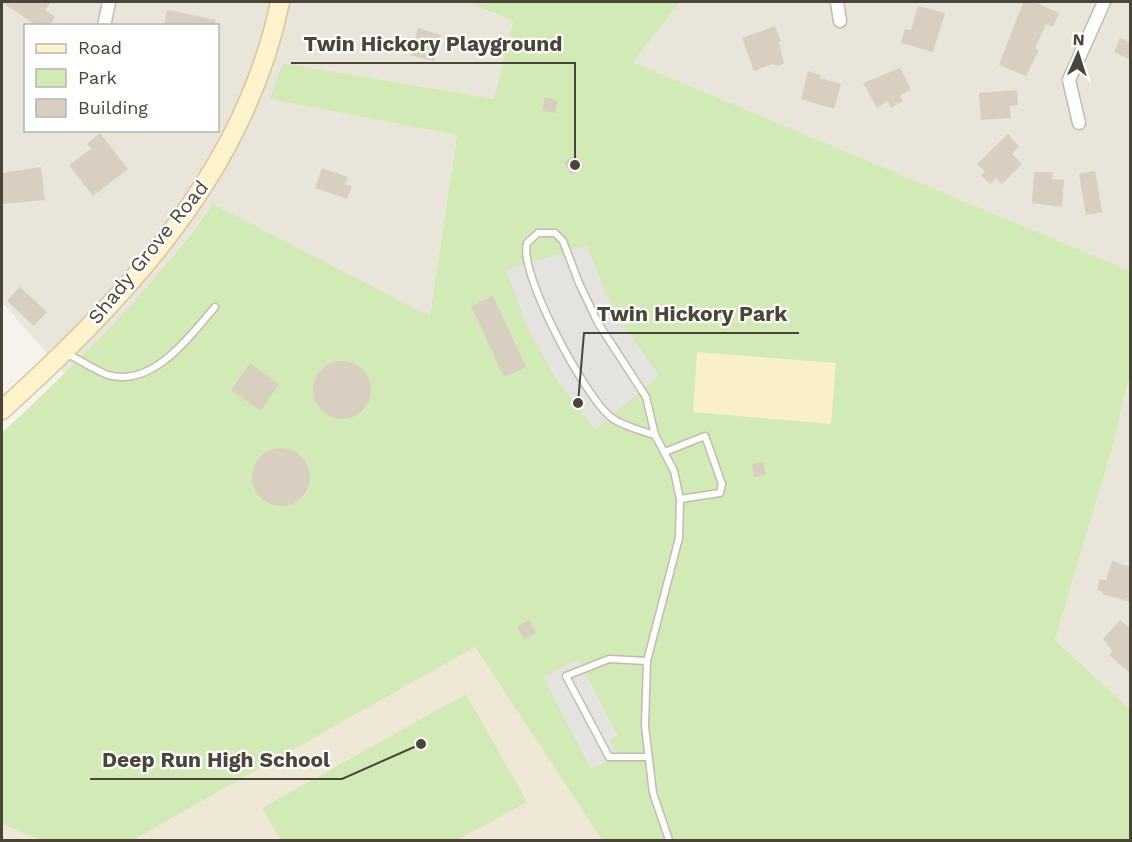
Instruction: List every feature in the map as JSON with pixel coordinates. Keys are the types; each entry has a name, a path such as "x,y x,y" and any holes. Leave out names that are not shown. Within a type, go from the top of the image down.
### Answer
{"main road":[{"name":"Shady Grove Road","path":"2,410 63,352 147,260 187,210 216,168 249,103 265,62 280,2"}],"street":[{"path":"104,24 109,2"},
{"path":"837,2 840,21"},
{"path":"1079,123 1069,80 1104,2"}],"lane":[{"path":"655,435 611,418 561,344 532,282 525,261 526,243 538,233 555,233 563,241 598,323 646,397 655,435 674,471 680,500 679,538 647,661 645,726 653,793 669,840"},
{"path":"63,352 108,375 132,375 166,361 215,307"},
{"path":"665,452 705,436 722,484 720,493 680,500"},
{"path":"647,661 609,659 566,676 609,757 648,757"}],"shaded area":[{"path":"2,2 466,2 513,21 494,99 283,63 271,99 457,135 430,316 213,204 158,276 123,317 65,374 2,302"},
{"path":"680,2 1130,2 1130,271 633,62"},
{"path":"587,245 606,294 623,325 659,375 595,430 555,377 528,329 506,270"},
{"path":"1130,374 1130,709 1055,640 1112,449"},
{"path":"475,647 602,840 133,840"},
{"path":"578,659 618,736 610,740 618,756 591,769 543,677"},
{"path":"2,824 40,840 2,840"}],"green space":[{"path":"467,2 680,2 633,62 1130,271 1130,374 1112,449 1055,640 1130,709 1130,840 602,840 475,647 133,840 40,840 2,824 2,433 114,324 190,236 213,204 430,316 457,135 270,99 283,63 494,99 513,21"},
{"path":"466,694 527,802 457,840 280,840 262,808"}],"sand":[{"path":"697,352 836,363 831,424 693,412"}],"building":[{"path":"2,2 51,2 45,10 55,17 50,24 34,24"},
{"path":"1023,2 1035,2 1059,13 1053,27 1046,24 1035,48 1039,50 1026,76 999,65"},
{"path":"918,6 945,13 933,52 901,43 905,29 911,30"},
{"path":"167,10 216,20 215,24 164,24"},
{"path":"775,26 781,41 779,42 784,63 779,66 772,64 754,71 742,38"},
{"path":"418,28 441,35 434,61 410,55"},
{"path":"1120,38 1131,43 1131,60 1114,52"},
{"path":"900,68 911,89 900,96 903,101 891,108 888,101 877,108 863,83"},
{"path":"808,71 821,75 820,78 841,84 834,109 801,99"},
{"path":"1017,90 1018,105 1010,106 1011,118 981,120 979,93"},
{"path":"545,97 558,101 555,113 542,110"},
{"path":"100,133 128,169 93,196 69,165 91,149 87,144"},
{"path":"1008,134 1019,146 1012,154 1022,164 1002,184 996,178 990,184 981,175 985,172 977,164"},
{"path":"576,155 584,167 571,175 564,162"},
{"path":"41,167 45,200 2,204 2,173"},
{"path":"322,168 348,177 345,184 352,186 347,199 315,188"},
{"path":"1095,171 1102,212 1086,215 1079,174"},
{"path":"1034,172 1053,172 1052,179 1064,180 1062,207 1032,203"},
{"path":"20,287 47,312 34,326 7,301"},
{"path":"493,296 526,367 504,377 471,306"},
{"path":"342,361 353,363 366,374 371,390 369,401 358,414 342,419 331,417 318,406 313,390 315,379 326,366"},
{"path":"250,363 279,384 261,411 231,390"},
{"path":"281,448 292,450 302,456 308,466 310,477 308,488 302,498 292,504 281,506 270,504 260,498 254,488 252,477 254,466 260,456 270,450"},
{"path":"763,462 766,475 754,477 752,464"},
{"path":"1112,561 1131,567 1131,602 1102,594 1103,592 1097,590 1100,579 1106,580"},
{"path":"529,620 536,633 524,639 517,627"},
{"path":"1120,620 1131,629 1131,674 1109,655 1112,651 1103,639"}],"place":[{"name":"Twin Hickory Playground","path":"575,165"},
{"name":"Twin Hickory Park","path":"578,403"},
{"name":"Deep Run High School","path":"421,744"}]}
